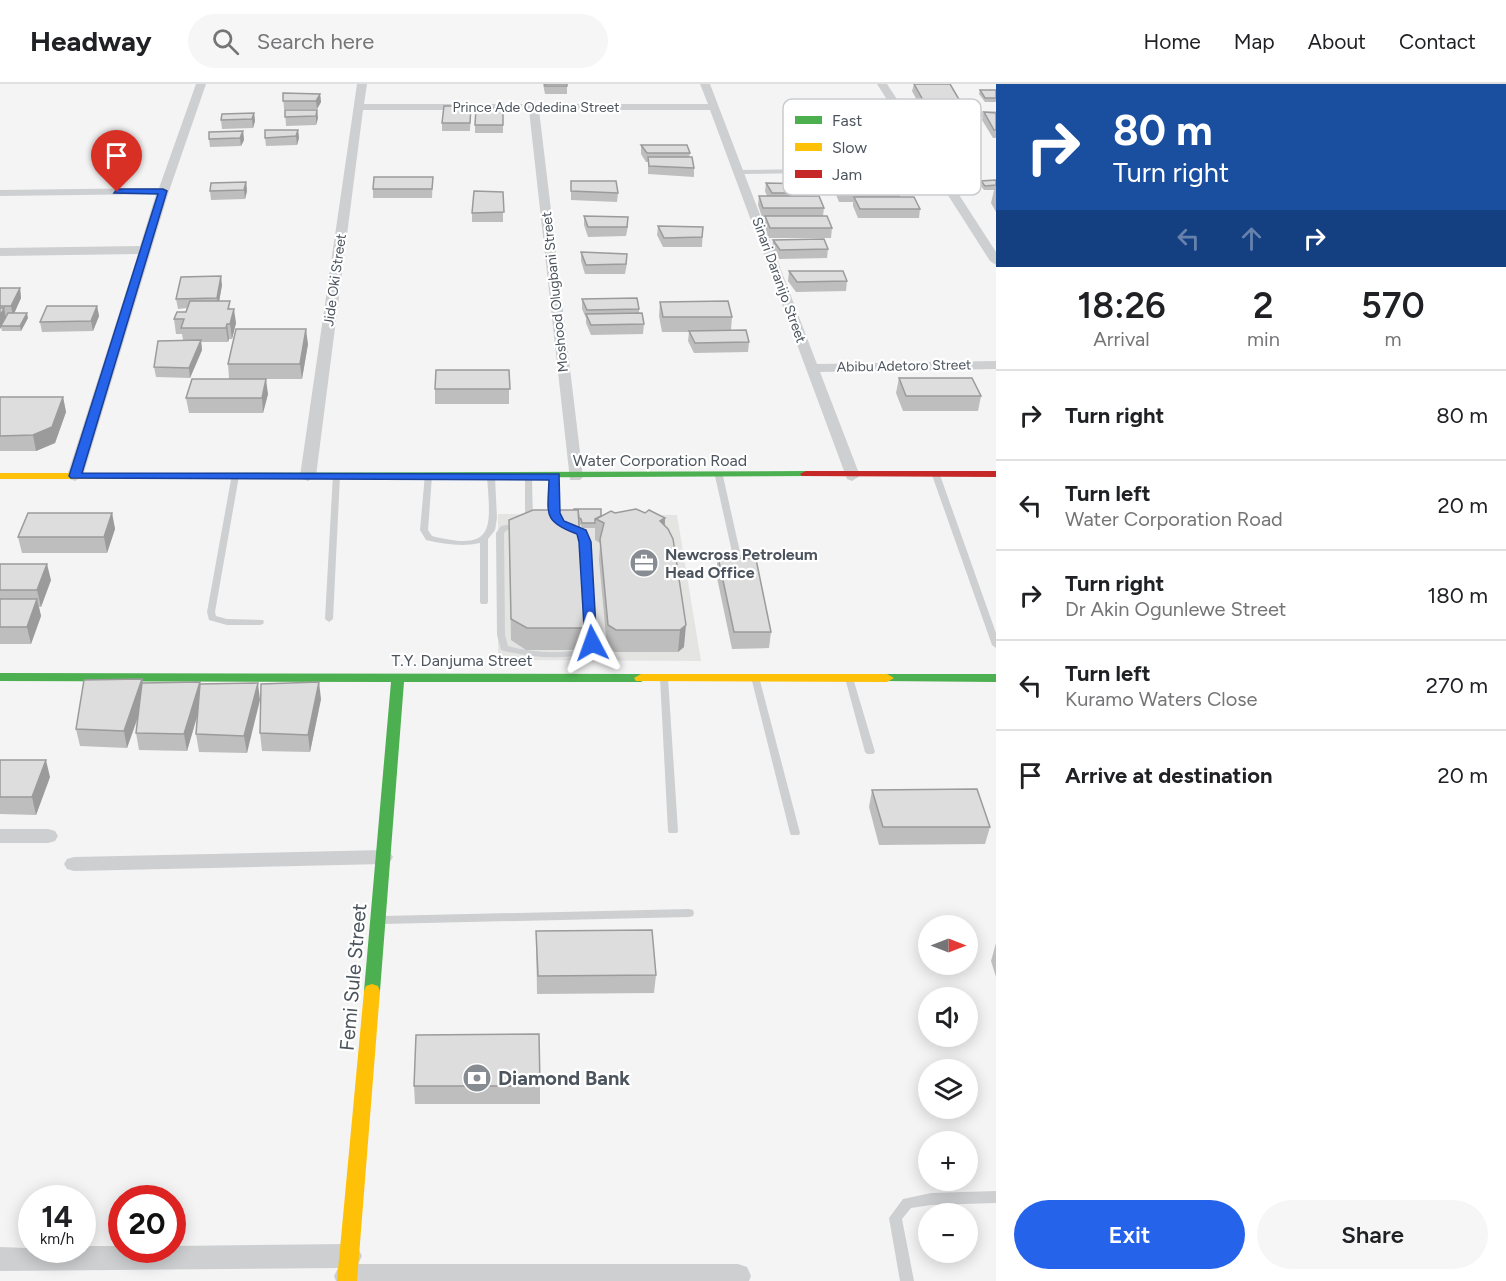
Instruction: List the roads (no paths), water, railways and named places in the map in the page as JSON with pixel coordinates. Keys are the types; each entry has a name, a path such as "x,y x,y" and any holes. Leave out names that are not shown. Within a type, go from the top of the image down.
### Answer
{"street":[{"path":"75,476 163,191 201,84"},
{"name":"Jide Oki Street","path":"308,476 362,84"},
{"name":"Sinari Daranijo Street","path":"705,84 852,476"},
{"path":"882,84 892,99"},
{"name":"Prince Ade Odedina Street","path":"358,107 714,107"},
{"name":"Moshood Olugbani Street","path":"534,107 575,477"},
{"path":"981,114 996,114"},
{"path":"0,192 163,191"},
{"path":"954,195 996,261"},
{"path":"0,252 145,250"},
{"name":"Abibu Adetoro Street","path":"812,368 996,365"},
{"name":"Water Corporation Road","path":"0,476 575,477 996,474"},
{"name":"T.Y. Danjuma Street","path":"0,677 996,678"},
{"name":"Femi Sule Street","path":"348,1271 398,677"},
{"path":"0,837 48,836"},
{"path":"74,864 383,857"},
{"path":"0,1259 348,1271 738,1276"}],"lane":[{"path":"739,172 783,171"},
{"path":"936,475 996,645"},
{"path":"236,476 211,612 212,618 227,622 260,622"},
{"path":"329,619 336,476"},
{"path":"428,476 424,530 429,538 440,542 474,542 484,538 491,531 491,477"},
{"path":"719,476 738,561"},
{"path":"528,477 529,524"},
{"path":"555,477 554,513 559,524"},
{"path":"539,524 504,528 500,533 504,648 519,653 576,654 588,651 592,643 585,542 582,532 559,524 549,524"},
{"path":"484,538 484,602"},
{"path":"664,678 673,831"},
{"path":"755,678 795,833"},
{"path":"849,678 870,752"},
{"path":"378,920 689,913"},
{"path":"907,1281 895,1218 907,1203 931,1199 996,1197"}],"place":[{"name":"Newcross Petroleum Head Office","path":"644,563"},
{"name":"Diamond Bank","path":"477,1078"}]}
